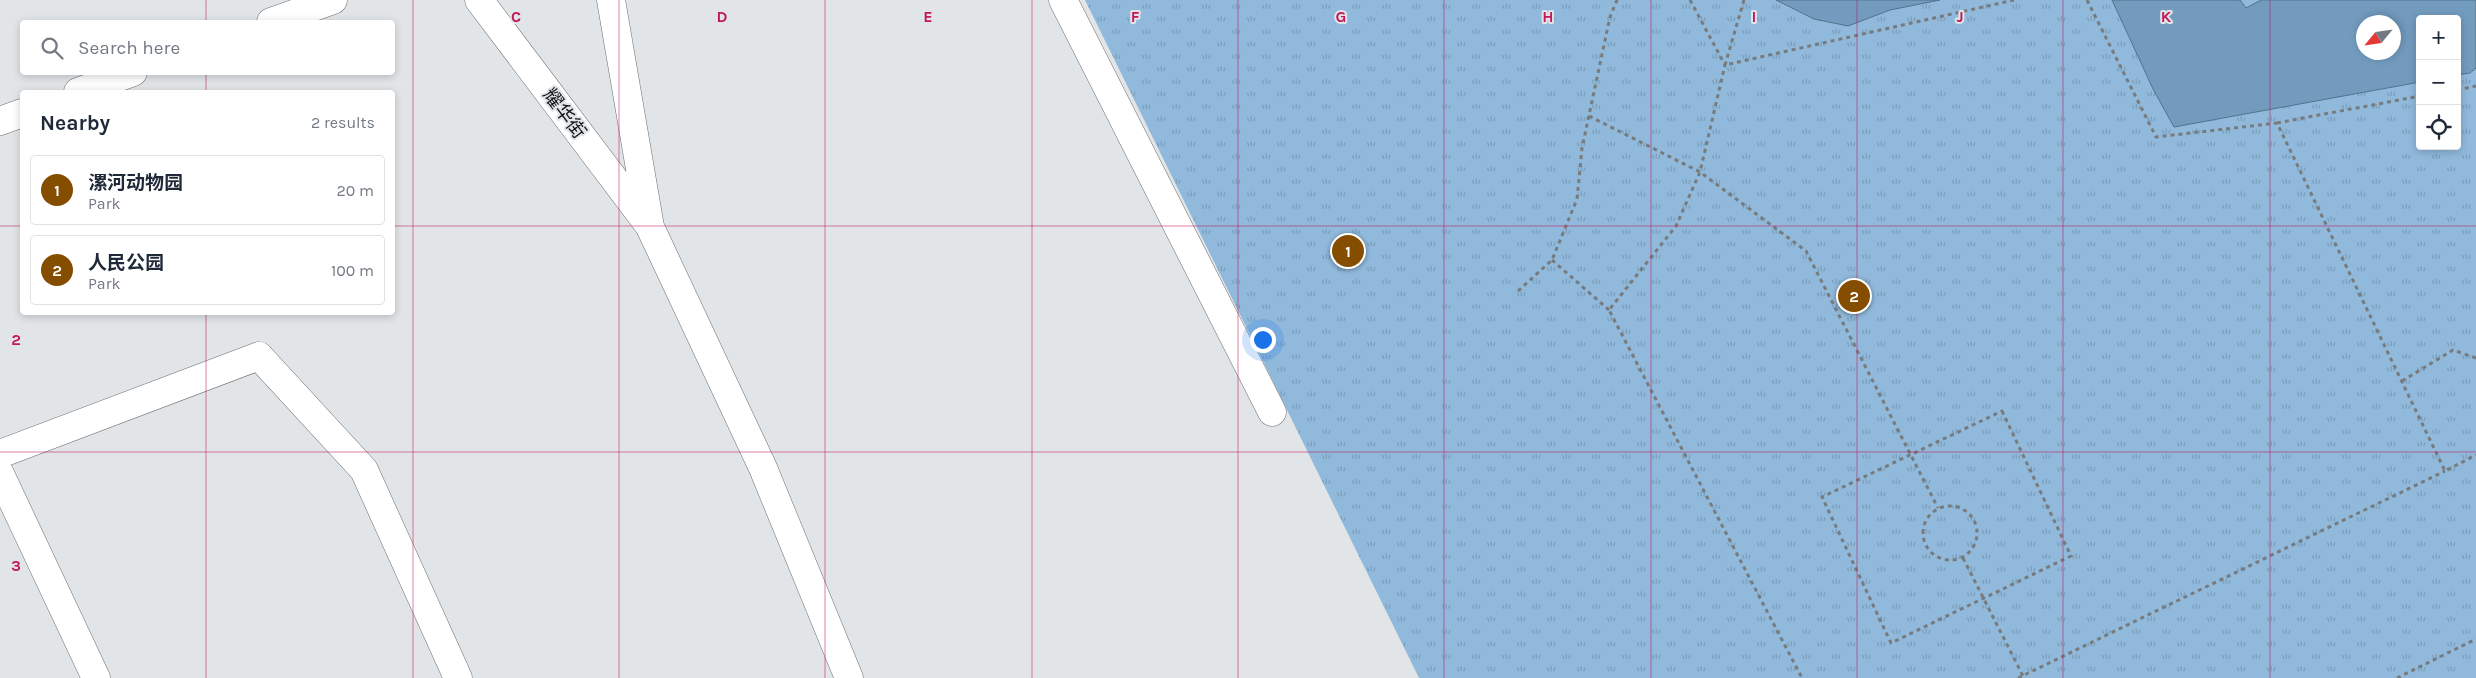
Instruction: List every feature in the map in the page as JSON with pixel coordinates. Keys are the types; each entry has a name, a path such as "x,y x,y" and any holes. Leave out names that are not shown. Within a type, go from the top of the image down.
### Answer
{"street":[{"path":"277,20 334,0"},
{"name":"耀华街","path":"479,0 650,227"},
{"path":"611,0 650,227 763,468 849,678"},
{"path":"1063,0 1272,412"},
{"path":"84,90 125,75"},
{"path":"0,121 20,113"},
{"path":"0,454 259,356 364,470 458,678"},
{"path":"0,474 96,678"}],"path":[{"path":"1518,291 1552,260 1577,199 1582,148 1610,17 1618,0"},
{"path":"1690,0 1725,65"},
{"path":"1609,310 1676,226 1700,172 1725,65 1744,0"},
{"path":"1725,65 2014,0"},
{"path":"2087,0 2156,137 2277,123 2416,97"},
{"path":"2461,89 2476,86"},
{"path":"1589,116 1700,172 1806,251 1938,508"},
{"path":"2277,123 2445,470"},
{"path":"1552,260 1609,310 1802,678"},
{"path":"2402,381 2453,350 2476,358"},
{"path":"2002,411 2071,556 1983,599 1891,643 1822,497 2002,411"},
{"path":"2018,678 2476,455"},
{"path":"1952,505 1966,509 1975,520 1978,534 1973,548 1963,558 1949,560 1935,556 1926,545 1923,531 1928,518 1938,508 1952,505"},
{"path":"1963,558 2023,676"},
{"path":"2397,678 2476,639"}],"green space":[{"path":"1085,0 2476,0 2476,678 1419,678"}],"shaded area":[{"path":"1776,0 1940,0 1890,10 1848,26 1814,19"},
{"path":"2112,0 2240,0 2246,8 2261,0 2476,0 2476,68 2470,73 2461,74 2461,15 2416,15 2416,83 2174,127 2153,89"}],"place":[{"name":"漯河动物园","path":"1348,251"},
{"name":"人民公园","path":"1854,296"}]}
